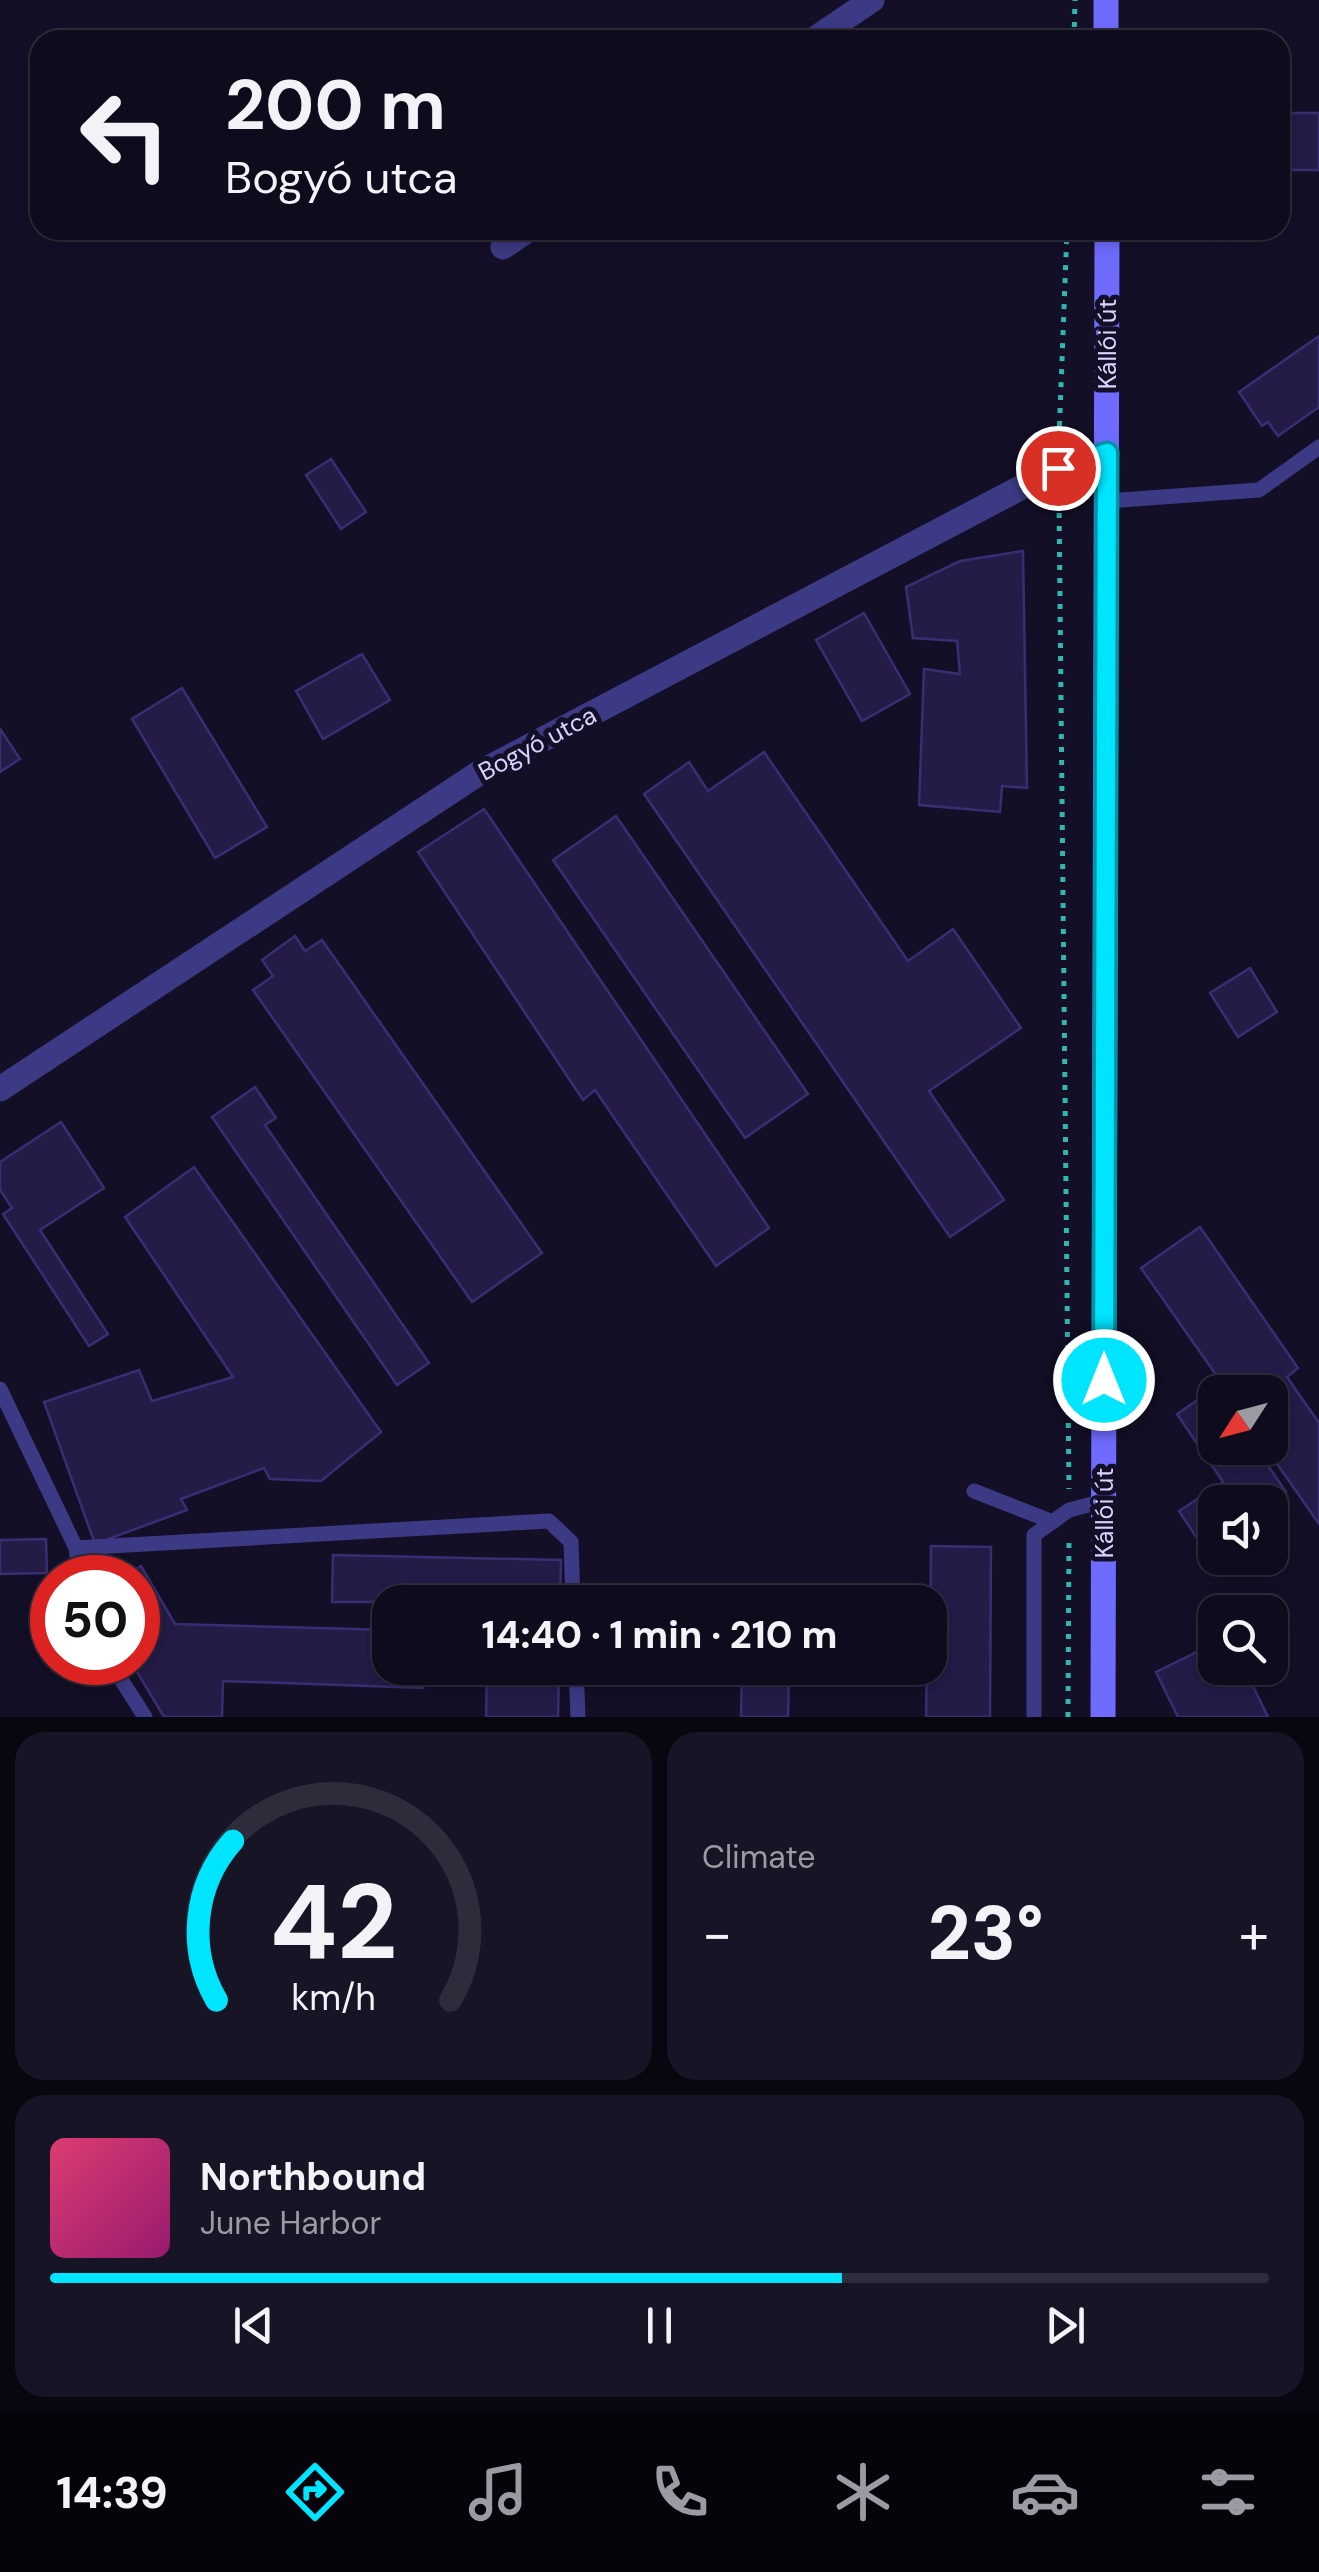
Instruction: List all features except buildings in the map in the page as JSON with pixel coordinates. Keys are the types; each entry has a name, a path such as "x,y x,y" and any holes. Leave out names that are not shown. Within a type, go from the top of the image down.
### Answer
{"main road":[{"path":"1106,0 1106,30"},
{"name":"Kállói út","path":"1104,1717 1106,240"}],"street":[{"path":"828,30 872,0"},
{"path":"502,247 513,240"},
{"name":"Bogyó utca","path":"0,1089 479,773 1058,468 1107,453"}],"lane":[{"path":"1107,500 1259,490 1319,447"},
{"path":"0,1389 77,1555"},
{"path":"974,1491 1053,1522"},
{"path":"1034,1717 1034,1536 1069,1510 1104,1500"},
{"path":"76,1548 548,1521 571,1542 573,1585"},
{"path":"125,1685 145,1717"},
{"path":"577,1685 578,1717"}],"path":[{"path":"1074,30 1075,0"},
{"path":"1067,240 1058,468 1068,1717"}],"route":[{"path":"1058,468 1107,453 1104,1380"}]}
